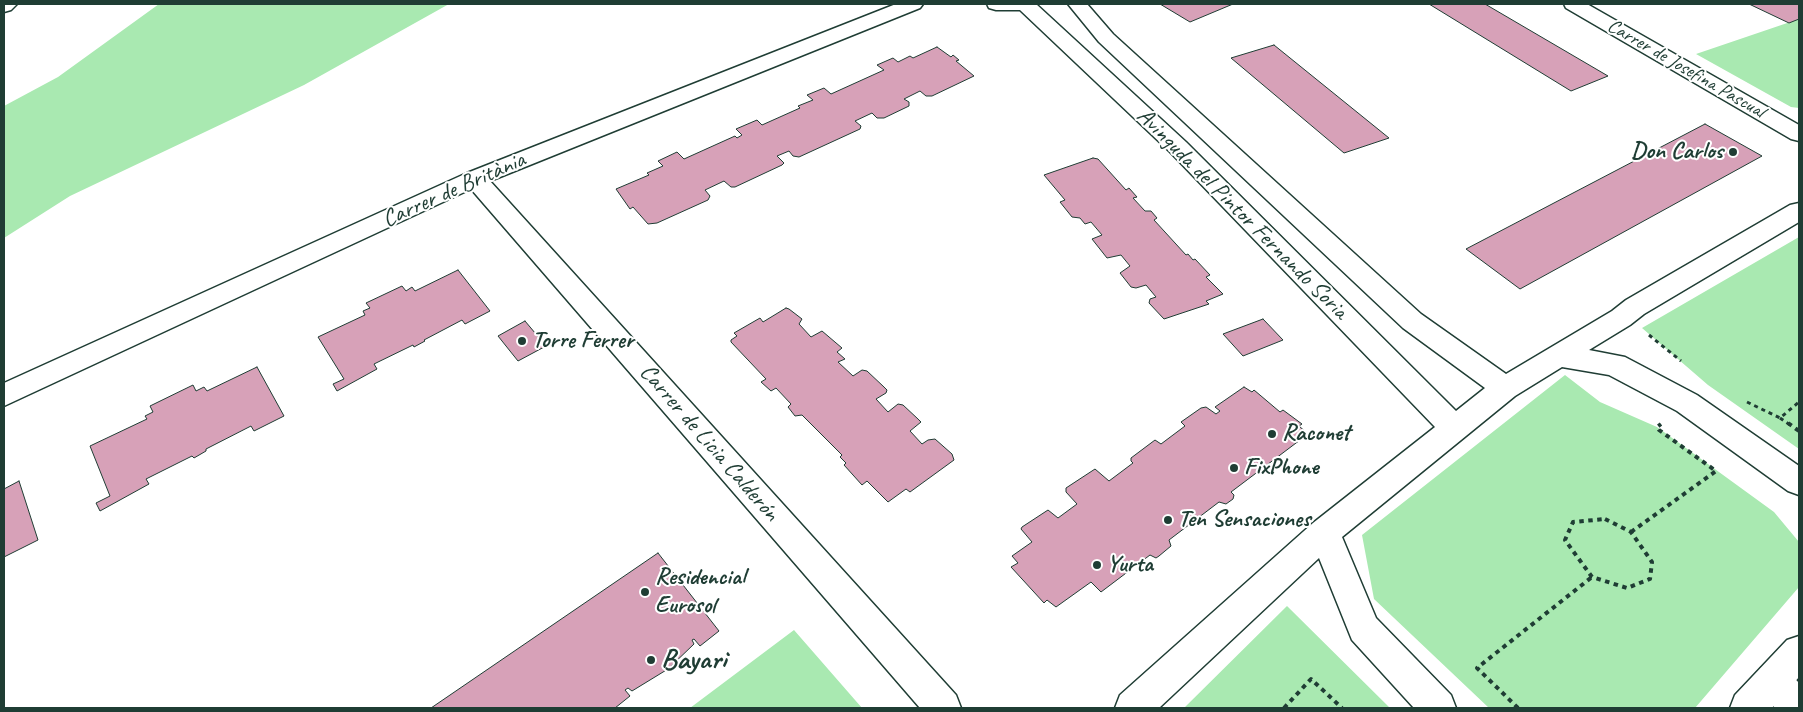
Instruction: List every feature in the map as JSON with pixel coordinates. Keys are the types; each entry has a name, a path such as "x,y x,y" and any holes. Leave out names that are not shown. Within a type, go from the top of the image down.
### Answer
{"street":[{"name":"Carrer de Britània","path":"4,396 475,178 912,4"},
{"path":"996,4 1026,4"},
{"name":"Avinguda del Pintor Fernando Soria","path":"1026,4 1178,148 1454,428"},
{"name":"Avinguda del Pintor Fernando Soria","path":"1077,4 1106,38 1412,321 1506,388"},
{"name":"Carrer de Josefina Pascual","path":"1573,4 1799,134"},
{"name":"Carrer de Licia Calderón","path":"475,178 943,708"},
{"path":"1133,708 1324,533 1506,388 1621,318 1634,307 1799,211"},
{"path":"1558,356 1614,365 1687,403 1799,482"},
{"path":"1324,533 1364,629 1438,708"},
{"path":"1748,708 1799,652"},
{"path":"1773,680 1798,708"}],"path":[{"path":"1621,318 1642,328 1686,366"},
{"path":"1780,418 1799,431"},
{"path":"1604,519 1631,532 1652,562 1650,579 1626,588 1592,577 1565,540 1572,522 1604,519"},
{"path":"1518,708 1477,668 1592,577"},
{"path":"1284,708 1311,679 1342,708"}],"green space":[{"path":"159,4 449,4 304,85 70,196 4,238 4,106 58,77"},
{"path":"1799,19 1799,108 1791,107 1696,54"},
{"path":"1799,237 1799,449 1708,385 1642,328"},
{"path":"1565,375 1600,402 1657,427 1774,512 1799,542 1799,587 1695,708 1489,708 1374,599 1362,535"},
{"path":"1287,606 1390,708 1184,708"},
{"path":"794,630 862,708 690,708"}],"building":[{"path":"1160,4 1233,4 1190,22"},
{"path":"1429,4 1485,4 1608,76 1571,91"},
{"path":"1749,4 1799,4 1799,19 1789,23"},
{"path":"1274,45 1389,138 1344,153 1231,58"},
{"path":"937,47 951,57 953,55 959,60 956,61 974,76 932,96 926,96 920,91 904,99 909,102 909,106 884,118 877,118 872,113 855,121 861,126 860,129 799,157 793,156 789,151 777,156 784,163 782,165 735,187 731,187 724,181 705,190 710,196 708,200 657,223 648,224 633,207 630,209 616,189 649,175 647,173 663,166 658,161 677,152 684,159 735,136 737,138 742,135 736,129 757,120 762,125 800,108 798,106 813,100 807,95 824,88 831,94 884,70 877,65 893,58 898,62 910,56 913,58"},
{"path":"1705,124 1762,156 1520,289 1466,249"},
{"path":"1093,158 1098,159 1126,190 1129,188 1137,197 1133,198 1145,211 1151,211 1157,218 1154,220 1186,255 1188,254 1193,260 1195,259 1210,275 1206,277 1223,294 1206,301 1209,304 1164,319 1149,303 1150,299 1156,297 1146,285 1136,288 1131,287 1120,273 1130,266 1121,255 1107,258 1092,239 1102,235 1091,222 1085,224 1080,218 1072,217 1060,202 1065,200 1044,175"},
{"path":"458,270 490,311 465,324 462,320 414,347 413,345 374,364 377,369 337,391 333,384 344,379 318,337 365,315 363,311 370,308 366,303 402,286 406,291 412,287 415,291"},
{"path":"786,308 802,319 799,324 811,337 822,331 842,348 837,352 845,359 838,362 853,376 862,370 867,371 887,390 886,393 876,399 888,412 898,404 903,405 921,422 910,431 922,444 928,440 935,439 952,454 954,460 910,492 906,489 888,502 867,481 862,485 844,465 846,463 840,457 842,455 802,415 795,416 788,407 791,404 776,388 771,391 761,382 766,379 731,342 737,336 734,333 760,318 763,322"},
{"path":"1263,319 1283,340 1243,356 1223,334"},
{"name":"Torre Ferrer","path":"525,321 546,346 518,361 498,336"},
{"path":"257,367 284,416 254,431 251,426 206,449 206,451 194,458 192,456 146,479 149,484 100,511 96,503 110,496 90,446 147,419 145,416 153,412 150,406 193,385 196,391 204,387 207,391"},
{"path":"1244,387 1252,392 1254,390 1280,412 1283,410 1302,424 1299,426 1308,434 1231,492 1234,495 1233,499 1226,504 1219,502 1169,540 1171,546 1159,556 1156,558 1150,555 1101,592 1091,582 1056,607 1047,600 1044,603 1011,567 1018,563 1012,556 1032,542 1021,529 1022,527 1048,510 1058,518 1077,504 1066,492 1066,488 1095,469 1109,481 1133,463 1131,458 1155,440 1161,444 1185,426 1181,422 1201,408 1206,407 1216,414 1220,411 1215,407"},
{"path":"19,481 38,540 4,557 4,489"},
{"name":"Residencial Eurosol","path":"658,553 719,631 700,646 694,639 692,640 694,644 668,669 632,691 628,688 625,690 630,696 615,708 431,708"}],"place":[{"name":"Don Carlos","path":"1733,152"},
{"name":"Torre Ferrer","path":"522,341"},
{"name":"Raconet","path":"1272,434"},
{"name":"FixPhone","path":"1234,468"},
{"name":"Ten Sensaciones","path":"1168,520"},
{"name":"Yurta","path":"1097,565"},
{"name":"Residencial Eurosol","path":"645,592"},
{"name":"Bayari","path":"651,660"}]}
